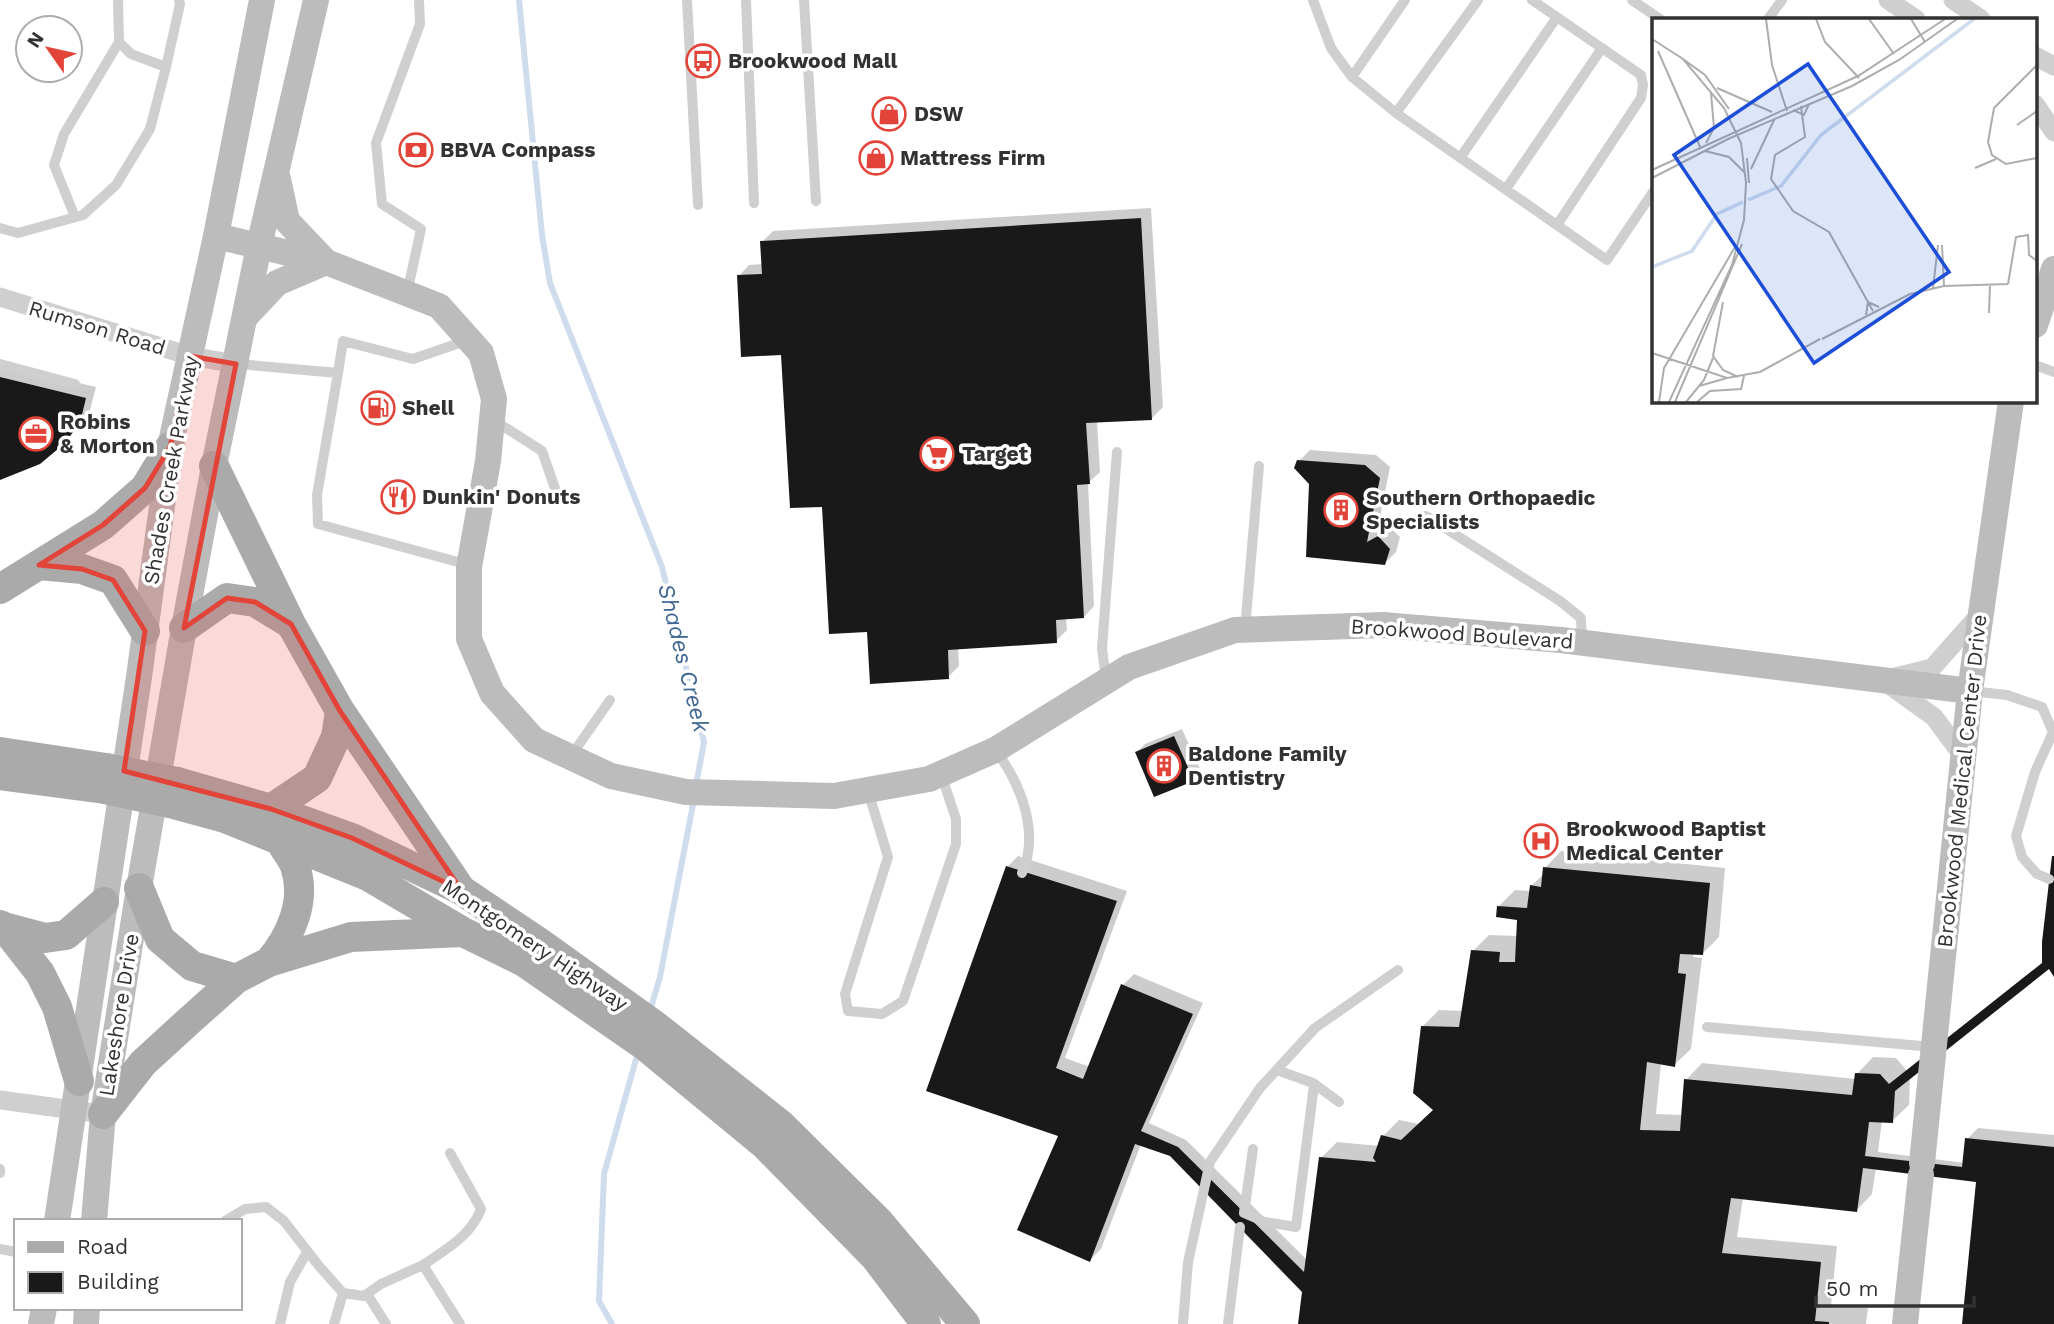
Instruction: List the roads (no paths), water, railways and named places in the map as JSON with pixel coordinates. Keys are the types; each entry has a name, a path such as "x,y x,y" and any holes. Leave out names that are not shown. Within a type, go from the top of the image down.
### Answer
{"main road":[{"path":"0,589 103,526 145,488 170,447"},
{"path":"214,466 291,624 340,711 461,890"},
{"path":"39,565 82,569 113,580 145,631"},
{"path":"184,628 227,598 255,602 291,624"},
{"path":"271,809 317,778 337,737 340,711"},
{"name":"Montgomery Highway","path":"1,768 106,778 225,818 368,876 463,932 532,953"},
{"name":"Montgomery Highway","path":"167,798 271,809 352,838 461,890 532,953 657,1027 772,1134 879,1222 965,1324"},
{"path":"269,962 289,933 296,916 299,897 294,864 281,842"},
{"path":"139,888 160,939 192,966 236,979"},
{"path":"2,926 45,937 66,935 104,902"},
{"path":"2,926 40,973 57,1007 79,1081"},
{"path":"89,1112 236,979 269,962 351,937 463,932"},
{"name":"Montgomery Highway","path":"772,1134 875,1257 926,1324"},
{"path":"875,1257 906,1324"}],"street":[{"name":"Shades Creek Parkway","path":"104,902 170,447 216,236 262,0"},
{"path":"314,12 330,0"},
{"path":"1888,0 1915,18"},
{"path":"1953,0 1980,18"},
{"name":"Shades Creek Parkway","path":"167,798 184,628 214,466 259,246 314,12"},
{"path":"2036,57 2054,66"},
{"path":"2036,105 2054,132"},
{"path":"246,316 277,283 326,262 286,221 277,173"},
{"name":"Brookwood Boulevard","path":"216,236 326,262 439,306 481,354 494,399 488,461 469,565 469,639 492,693 534,740 611,776 692,792 834,796 929,779 995,750 1129,667 1235,630 1383,625 1582,642 1970,691"},
{"path":"2036,322 2054,268"},
{"name":"Rumson Road","path":"0,297 190,356 236,363"},
{"name":"Brookwood Medical Center Drive","path":"1905,1324 1970,691 2011,402"},
{"name":"Brookwood Boulevard","path":"1884,680 1932,668 1981,613"},
{"path":"1884,680 1934,718 1963,756"},
{"name":"Lakeshore Drive","path":"58,1219 89,1112 139,888 167,798"},
{"name":"Lakeshore Drive","path":"94,1219 89,1112 79,1081 104,902"},
{"path":"0,1100 89,1112"}],"lane":[{"path":"75,217 54,165 64,134 119,42 118,0"},
{"path":"0,228 18,233 83,215 116,185 150,130 179,0"},
{"path":"407,294 421,229 382,204 376,143 420,24 419,0"},
{"path":"687,0 698,205"},
{"path":"746,0 754,203"},
{"path":"804,0 816,201"},
{"path":"1352,77 1405,0"},
{"path":"1396,113 1478,0"},
{"path":"1532,0 1641,75 1643,85 1641,98 1557,225"},
{"path":"1632,0 1659,18"},
{"path":"1769,18 1782,0"},
{"path":"1314,1 1331,48 1352,77 1396,113 1607,260 1652,193"},
{"path":"1460,158 1557,17"},
{"path":"119,42 131,54 166,67"},
{"path":"1506,189 1602,48"},
{"path":"468,340 413,359 343,341 317,495 318,524 469,565"},
{"path":"236,363 338,373"},
{"path":"0,364 75,384"},
{"path":"2036,365 2054,372"},
{"path":"492,419 542,451 559,500"},
{"path":"1106,681 1102,648 1117,452"},
{"path":"1245,630 1259,466"},
{"path":"1426,516 1560,601 1581,618 1582,642"},
{"path":"1970,691 2007,695 2042,707 2053,732 2035,772 2016,836 2022,857 2037,874 2049,879"},
{"path":"570,757 610,700"},
{"path":"995,750 1011,771 1023,800 1029,831 1027,862 1022,873"},
{"path":"868,790 888,857 845,994 848,1011 882,1014 904,1001 956,844 956,819 941,773"},
{"path":"1182,1324 1188,1262 1210,1162 1260,1088 1315,1028 1398,970"},
{"path":"1707,1027 1934,1047"},
{"path":"1277,1070 1302,1078 1339,1102"},
{"path":"1253,1149 1244,1213 1265,1222 1296,1227 1314,1085"},
{"path":"228,1219 245,1209 265,1207 284,1221 343,1293 364,1296 381,1284 423,1265 466,1235 478,1219 481,1209 450,1153"},
{"path":"1228,1324 1240,1227"},
{"path":"280,1324 290,1282 307,1252"},
{"path":"423,1265 460,1324"},
{"path":"334,1324 343,1293"},
{"path":"367,1294 386,1324"}],"waterway":[{"name":"Shades Creek","path":"519,0 542,235 550,283 662,567 704,742 696,785"},
{"name":"Shades Creek","path":"650,1011 660,977 694,799"},
{"name":"Shades Creek","path":"612,1324 599,1301 604,1174 638,1052"}],"place":[{"name":"Brookwood Mall","path":"703,61"},
{"name":"DSW","path":"889,114"},
{"name":"BBVA Compass","path":"416,150"},
{"name":"Mattress Firm","path":"876,158"},
{"name":"Shell","path":"378,408"},
{"name":"Robins & Morton","path":"36,434"},
{"name":"Target","path":"937,454"},
{"name":"Dunkin' Donuts","path":"398,497"},
{"name":"Southern Orthopaedic Specialists","path":"1341,510"},
{"name":"Baldone Family Dentistry","path":"1164,766"},
{"name":"Brookwood Baptist Medical Center","path":"1541,841"}]}
